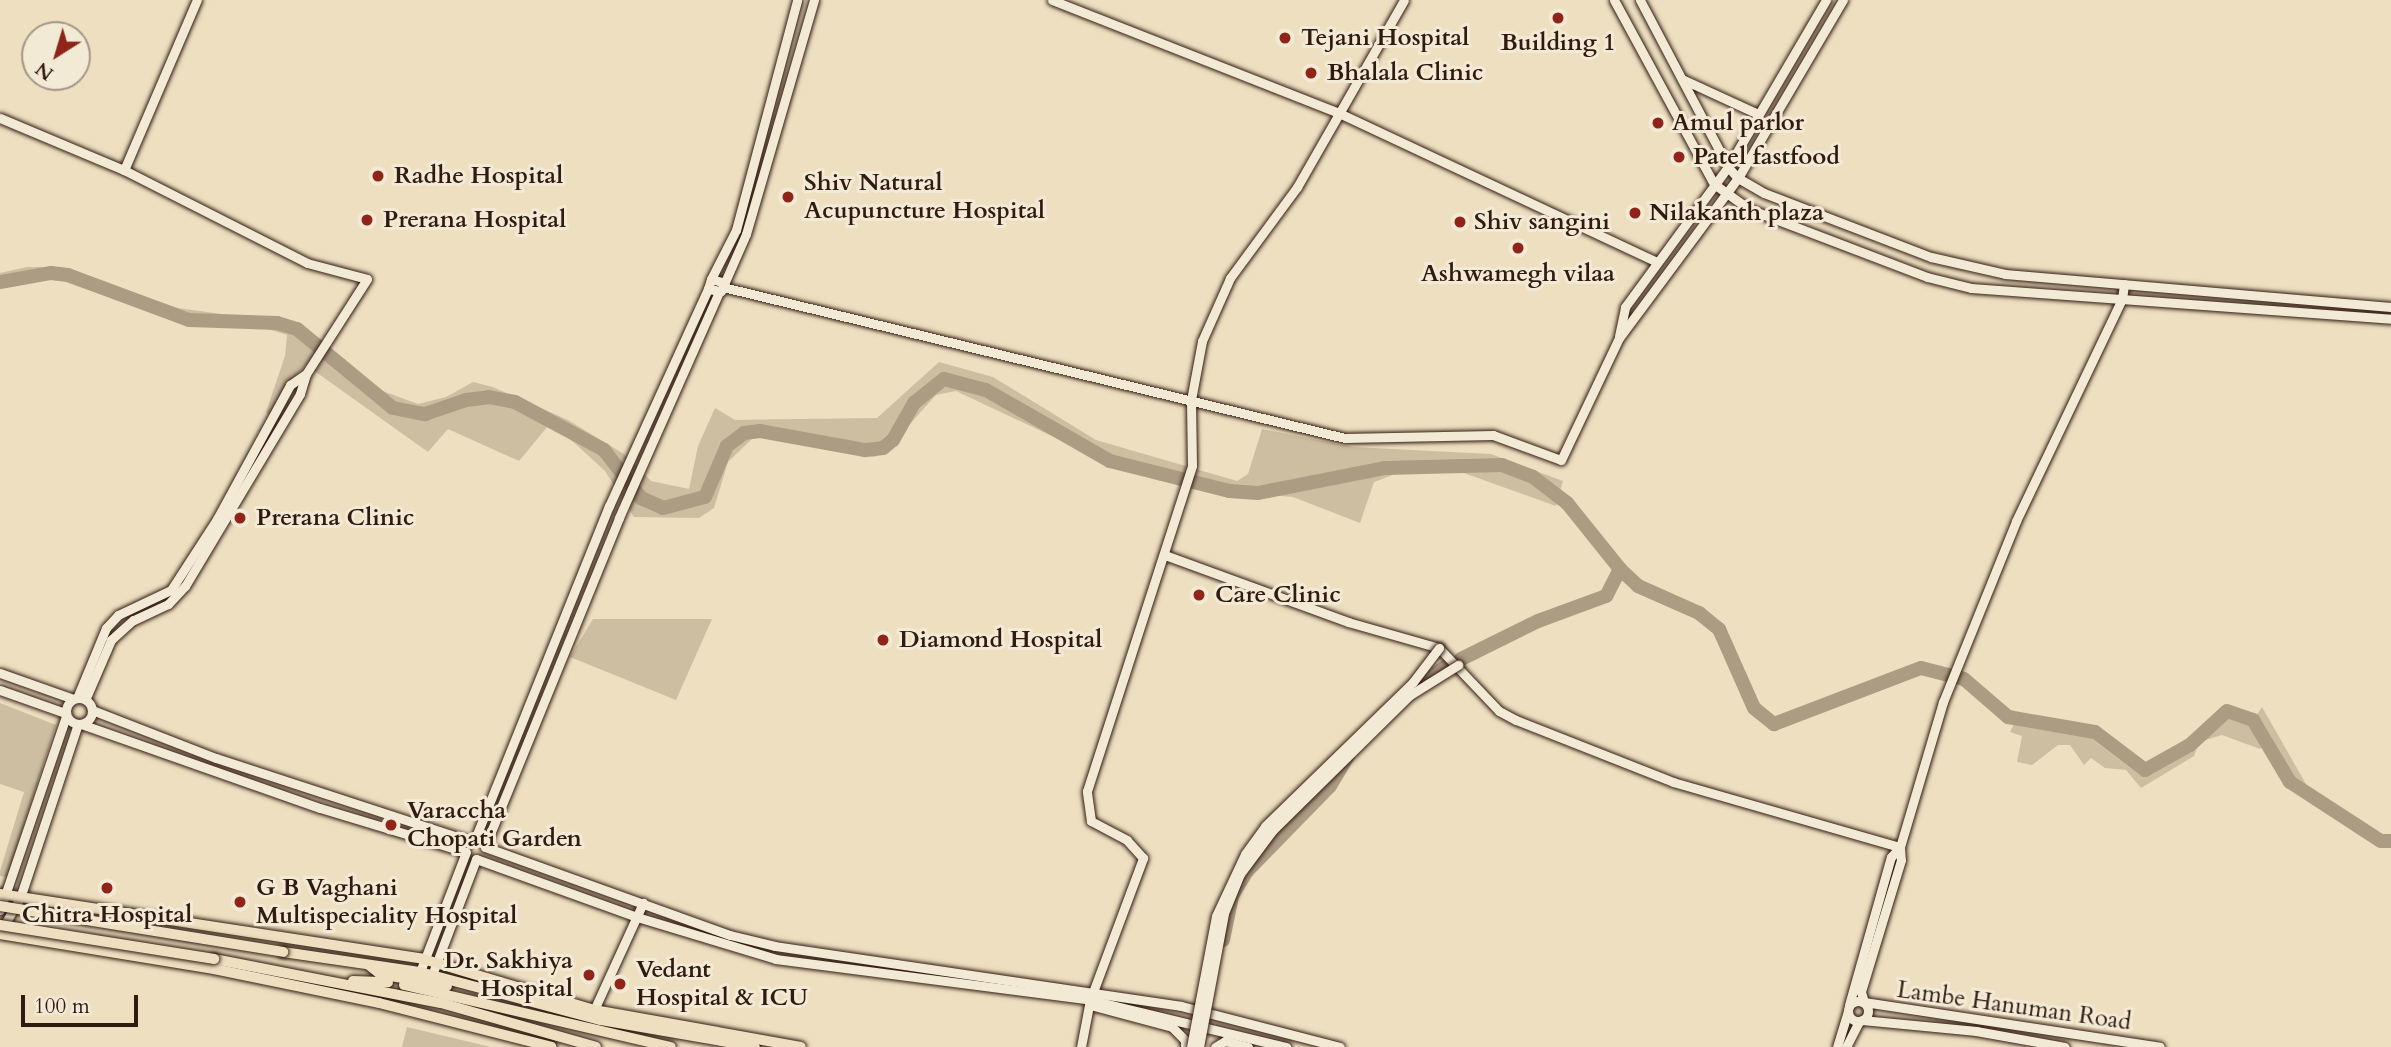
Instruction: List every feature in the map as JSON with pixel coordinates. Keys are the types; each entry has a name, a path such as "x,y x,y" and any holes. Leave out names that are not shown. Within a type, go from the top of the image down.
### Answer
{"main road":[{"path":"3,895 424,959 594,1010 801,1047"},
{"path":"0,908 420,972 601,1020 755,1047"},
{"path":"0,925 348,982 441,1003 596,1047"},
{"path":"0,934 214,969 379,1003 551,1047"},
{"path":"321,957 322,943"},
{"path":"367,963 384,975 606,1028 714,1047"},
{"path":"348,982 371,978 670,1047"}],"street":[{"path":"124,170 197,0"},
{"path":"420,972 466,852 609,506 631,463 711,279 736,230 797,0"},
{"path":"432,975 476,859 484,854 639,471 746,234 814,0"},
{"path":"1052,0 1339,113 1655,261"},
{"path":"1081,1047 1093,1001 1143,858 1127,841 1091,821 1087,791 1192,465 1191,400 1202,341 1230,278 1297,187 1404,0"},
{"path":"1614,0 1714,184 1725,195 1749,209 1927,276 1971,288 2391,319"},
{"path":"1640,0 1728,167 1738,178 1764,193 1931,257 2005,274 2214,294 2391,307"},
{"path":"1619,338 1625,307 1655,261 1728,167 1756,113 1826,0"},
{"path":"708,289 721,287 1345,438 1493,435 1561,460 1619,338 1738,178 1843,0"},
{"path":"1682,79 1756,113"},
{"path":"0,118 124,170 307,263 367,279 308,372 300,394 185,586 168,604 133,620 111,640 79,699 66,714 0,908"},
{"path":"711,279 721,287"},
{"path":"1846,1047 1868,1012 1861,992 1901,860 1900,847 1943,702 2021,510 2122,299 2124,284"},
{"path":"2214,294 2214,305"},
{"path":"79,699 106,628 118,615 172,590 217,519 290,385 308,372"},
{"path":"1165,555 1348,622 1439,648 1499,711 1516,720 1678,783 1900,847"},
{"path":"1191,1047 1216,916 1245,855 1265,826 1413,682 1439,648"},
{"path":"1199,1047 1224,913 1240,873 1272,831 1410,695 1458,666"},
{"path":"0,673 79,699 92,710 216,758 473,840 485,847 730,935 775,946 1093,1001 1286,1047"},
{"path":"0,690 66,714 79,724 320,808 466,852 476,859 637,917 776,959 1093,1001 1181,1006 1340,1047"},
{"path":"0,934 20,898 79,724 92,710"},
{"path":"1838,1047 1891,858 1900,847"},
{"path":"594,1010 643,903"},
{"path":"1093,1001 1172,1027 1185,1040 1185,1047"},
{"name":"Lambe Hanuman Road","path":"1848,1008 1864,1002 2160,1047"},
{"path":"1848,1008 1861,1020 1950,1028 2065,1047"},
{"path":"1215,1047 1225,1041 1248,1047"}],"shaded area":[{"path":"27,267 60,267 178,308 295,324 380,390 418,404 446,397 473,382 493,387 568,420 624,454 651,481 689,489 698,446 715,408 735,420 877,418 939,362 993,377 1096,440 1237,481 1248,474 1262,429 1353,447 1491,454 1563,481 1556,506 1447,467 1395,474 1374,482 1360,523 1293,497 1226,492 1113,465 956,391 936,395 883,454 874,457 756,435 728,462 714,508 699,518 634,517 605,471 569,438 548,426 519,461 448,429 428,452 306,365 285,386 270,416 266,412 285,356 287,335 265,328 160,315 51,277 0,287 0,273"},
{"path":"593,619 712,619 676,700 570,657"},
{"path":"0,703 56,725 7,877 0,876 0,871 24,792 0,784"},
{"path":"2262,707 2306,784 2298,787 2254,719"},
{"path":"2231,717 2251,725 2265,743 2260,749 2222,735 2199,742 2194,756 2141,788 2126,770 2105,768 2091,758 2084,765 2070,745 2058,745 2032,765 2017,762 2022,736 2010,732 2014,724 2088,736 2140,775 2166,764 2209,727"},
{"path":"407,1027 491,1047 402,1047"}],"waterway":[{"path":"0,282 51,273 68,275 189,320 277,323 297,329 393,408 425,414 466,400 489,397 515,402 604,450 641,498 663,508 705,497 727,446 744,433 760,431 865,450 883,448 893,440 914,403 944,379 986,390 1110,461 1229,491 1258,493 1386,468 1502,465 1533,477 1567,503 1620,569 1606,596 1538,621 1461,659"},
{"path":"1620,569 1638,586 1699,613 1719,629 1754,708 1774,724 1921,668 1964,679 2008,717 2095,732 2145,770 2190,745 2227,711 2253,720 2290,782 2381,841 2391,841"},
{"path":"1415,688 1448,665"},
{"path":"1223,940 1232,896 1247,871 1330,786 1348,756"}],"place":[{"name":"Building 1","path":"1558,18"},
{"name":"Tejani Hospital","path":"1285,38"},
{"name":"Bhalala Clinic","path":"1311,73"},
{"name":"Amul parlor","path":"1658,123"},
{"name":"Patel fastfood","path":"1679,157"},
{"name":"Radhe Hospital","path":"378,176"},
{"name":"Shiv Natural Acupuncture Hospital","path":"788,197"},
{"name":"Nilakanth plaza","path":"1635,213"},
{"name":"Prerana Hospital","path":"367,220"},
{"name":"Shiv sangini","path":"1460,222"},
{"name":"Ashwamegh vilaa","path":"1518,248"},
{"name":"Prerana Clinic","path":"240,518"},
{"name":"Care Clinic","path":"1199,595"},
{"name":"Diamond Hospital","path":"883,640"},
{"name":"Varaccha Chopati Garden","path":"391,825"},
{"name":"Chitra Hospital","path":"107,888"},
{"name":"G B Vaghani Multispeciality Hospital","path":"240,902"},
{"name":"Dr. Sakhiya Hospital","path":"589,975"},
{"name":"Vedant Hospital & ICU","path":"620,984"}]}
